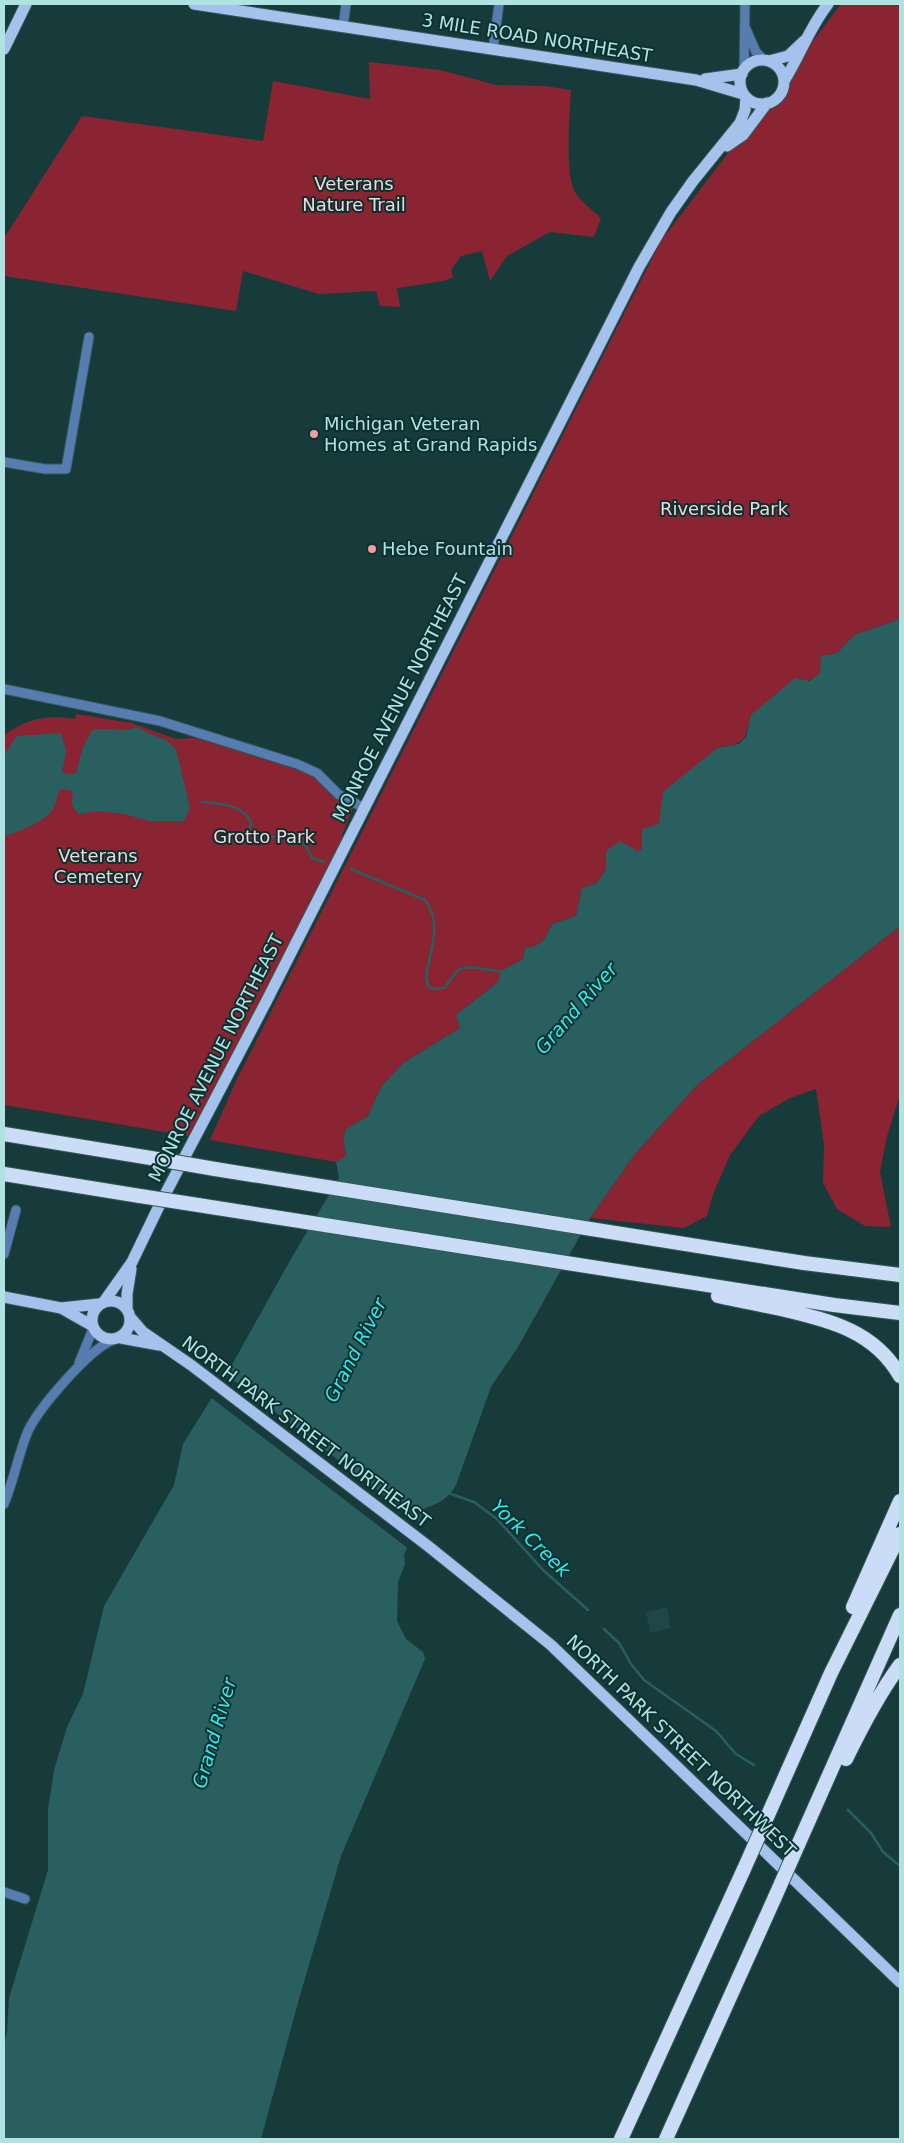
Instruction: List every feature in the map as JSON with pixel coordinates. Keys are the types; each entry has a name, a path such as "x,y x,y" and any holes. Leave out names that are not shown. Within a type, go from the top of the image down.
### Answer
{"highway":[{"path":"4,1134 804,1263 900,1275"},
{"path":"4,1174 834,1306 900,1313"},
{"path":"660,1278 712,1294 812,1316 842,1325 876,1346 900,1376"},
{"path":"831,1672 857,1599 900,1501"},
{"path":"620,2139 744,1869 831,1672 900,1534"},
{"path":"666,2139 900,1615"},
{"path":"799,1841 835,1781 863,1723 883,1688 900,1665"}],"main road":[{"path":"4,49 26,4"},
{"name":"3 MILE ROAD NORTHEAST","path":"194,4 696,80 745,96"},
{"path":"804,42 788,56 752,63 743,72 741,84 745,96 756,102 768,103 779,95 800,54 804,42 828,4"},
{"path":"766,61 780,69 784,82"},
{"name":"3 MILE ROAD NORTHEAST","path":"696,80 725,78 743,72"},
{"name":"MONROE AVENUE NORTHEAST","path":"101,1304 132,1262 639,267 671,212 740,123 745,110 745,96"},
{"name":"MONROE AVENUE NORTHEAST","path":"712,157 743,135 768,103"},
{"name":"MONROE AVENUE NORTHEAST","path":"129,1313 126,1294 132,1262"},
{"path":"4,1297 60,1308 114,1301 129,1313 128,1329 117,1339 101,1337 92,1327 60,1308"},
{"path":"92,1327 93,1314 101,1304"},
{"name":"NORTH PARK STREET NORTHEAST","path":"129,1313 143,1332 205,1375 428,1546"},
{"name":"NORTH PARK STREET NORTHEAST","path":"117,1339 163,1346"},
{"name":"NORTH PARK STREET NORTHWEST","path":"428,1546 551,1645 900,1982"}],"street":[{"path":"343,27 346,4"},
{"path":"493,49 499,4"},
{"path":"743,72 745,4"},
{"path":"745,26 752,46 766,61"},
{"path":"4,462 45,469 66,469 89,337"},
{"path":"4,689 160,721 298,764 317,773 338,794 364,808"},
{"path":"4,1254 16,1210"},
{"path":"75,1370 92,1327"},
{"path":"4,1500 28,1432 35,1420 75,1370 102,1344 117,1339"},
{"path":"4,1892 25,1899"}],"shaded area":[{"path":"667,1607 671,1628 650,1633 646,1612"}],"green space":[{"name":"Riverside Park","path":"841,4 900,4 900,619 854,635 837,653 821,656 821,673 751,715 747,731 742,740 734,745 717,748 642,849 606,869 597,883 582,888 576,916 552,924 539,944 525,948 523,959 501,971 498,982 456,1015 460,1028 403,1063 381,1087 368,1116 346,1129 343,1139 346,1156 336,1162 210,1140 236,1081 661,241"},
{"name":"Veterans Nature Trail","path":"369,62 440,70 496,85 545,86 571,90 570,173 576,194 601,218 594,237 550,232 507,256 490,281 482,251 461,256 451,270 453,277 444,281 397,288 400,307 380,306 376,291 319,294 243,271 236,311 4,276 4,238 82,116 263,141 273,81 370,99"},
{"path":"76,714 132,723 176,739 196,738 311,774 332,796 353,808 342,835 343,842 189,1136 4,1105 4,735 21,725 38,719 56,717 75,719"},
{"path":"900,926 900,1095 887,1136 880,1172 891,1227 865,1226 837,1209 823,1183 824,1145 816,1089 790,1098 759,1116 730,1155 713,1194 707,1216 684,1228 590,1218 634,1155 698,1084"}],"water":[{"name":"Grand River","path":"900,619 900,926 698,1084 634,1155 590,1218 518,1347 491,1387 456,1485 443,1500 425,1508 404,1555 405,1564 398,1582 397,1621 406,1639 423,1652 425,1659 341,1856 299,1999 261,2139 4,2139 4,2045 7,2032 9,1998 48,1870 48,1810 54,1770 67,1727 83,1694 104,1606 174,1485 183,1444 229,1370 292,1257 339,1178 336,1162 346,1156 343,1139 346,1129 368,1116 381,1087 403,1063 460,1028 456,1015 498,982 501,971 523,959 525,948 539,944 552,924 576,916 582,888 597,883 606,869 606,851 620,841 637,851 642,849 642,829 659,824 663,792 717,748 739,744 746,737 751,715 795,678 809,681 820,673 821,656 837,653 854,635"},
{"path":"137,727 166,740 176,749 190,808 184,821 149,821 124,814 99,811 79,814 72,804 73,792 60,789 54,807 47,816 29,827 4,836 4,753 17,736 61,733 66,751 62,772 66,774 76,773 83,747 92,730 127,730"}],"pier":[{"path":"224,1373 421,1523 409,1549 209,1396"}],"waterway":[{"path":"202,802 230,806 243,812 251,823 248,841 250,843 262,842 271,837 296,836 306,846 312,858 324,862"},
{"path":"351,869 425,900 432,912 434,925 434,937 427,970 429,987 435,989 444,988 459,969 472,967 503,972"},
{"name":"York Creek","path":"451,1494 474,1502 497,1519 543,1570 588,1610"},
{"name":"York Creek","path":"604,1629 619,1643 631,1664 644,1680 716,1731 736,1754 754,1765"},
{"name":"York Creek","path":"848,1810 871,1833 883,1852 900,1866"}],"place":[{"name":"Michigan Veteran Homes at Grand Rapids","path":"314,434"},
{"name":"Hebe Fountain","path":"372,549"}],"park label":[{"name":"Grotto Park","path":"264,837"},
{"name":"Veterans Cemetery","path":"98,866"}]}
